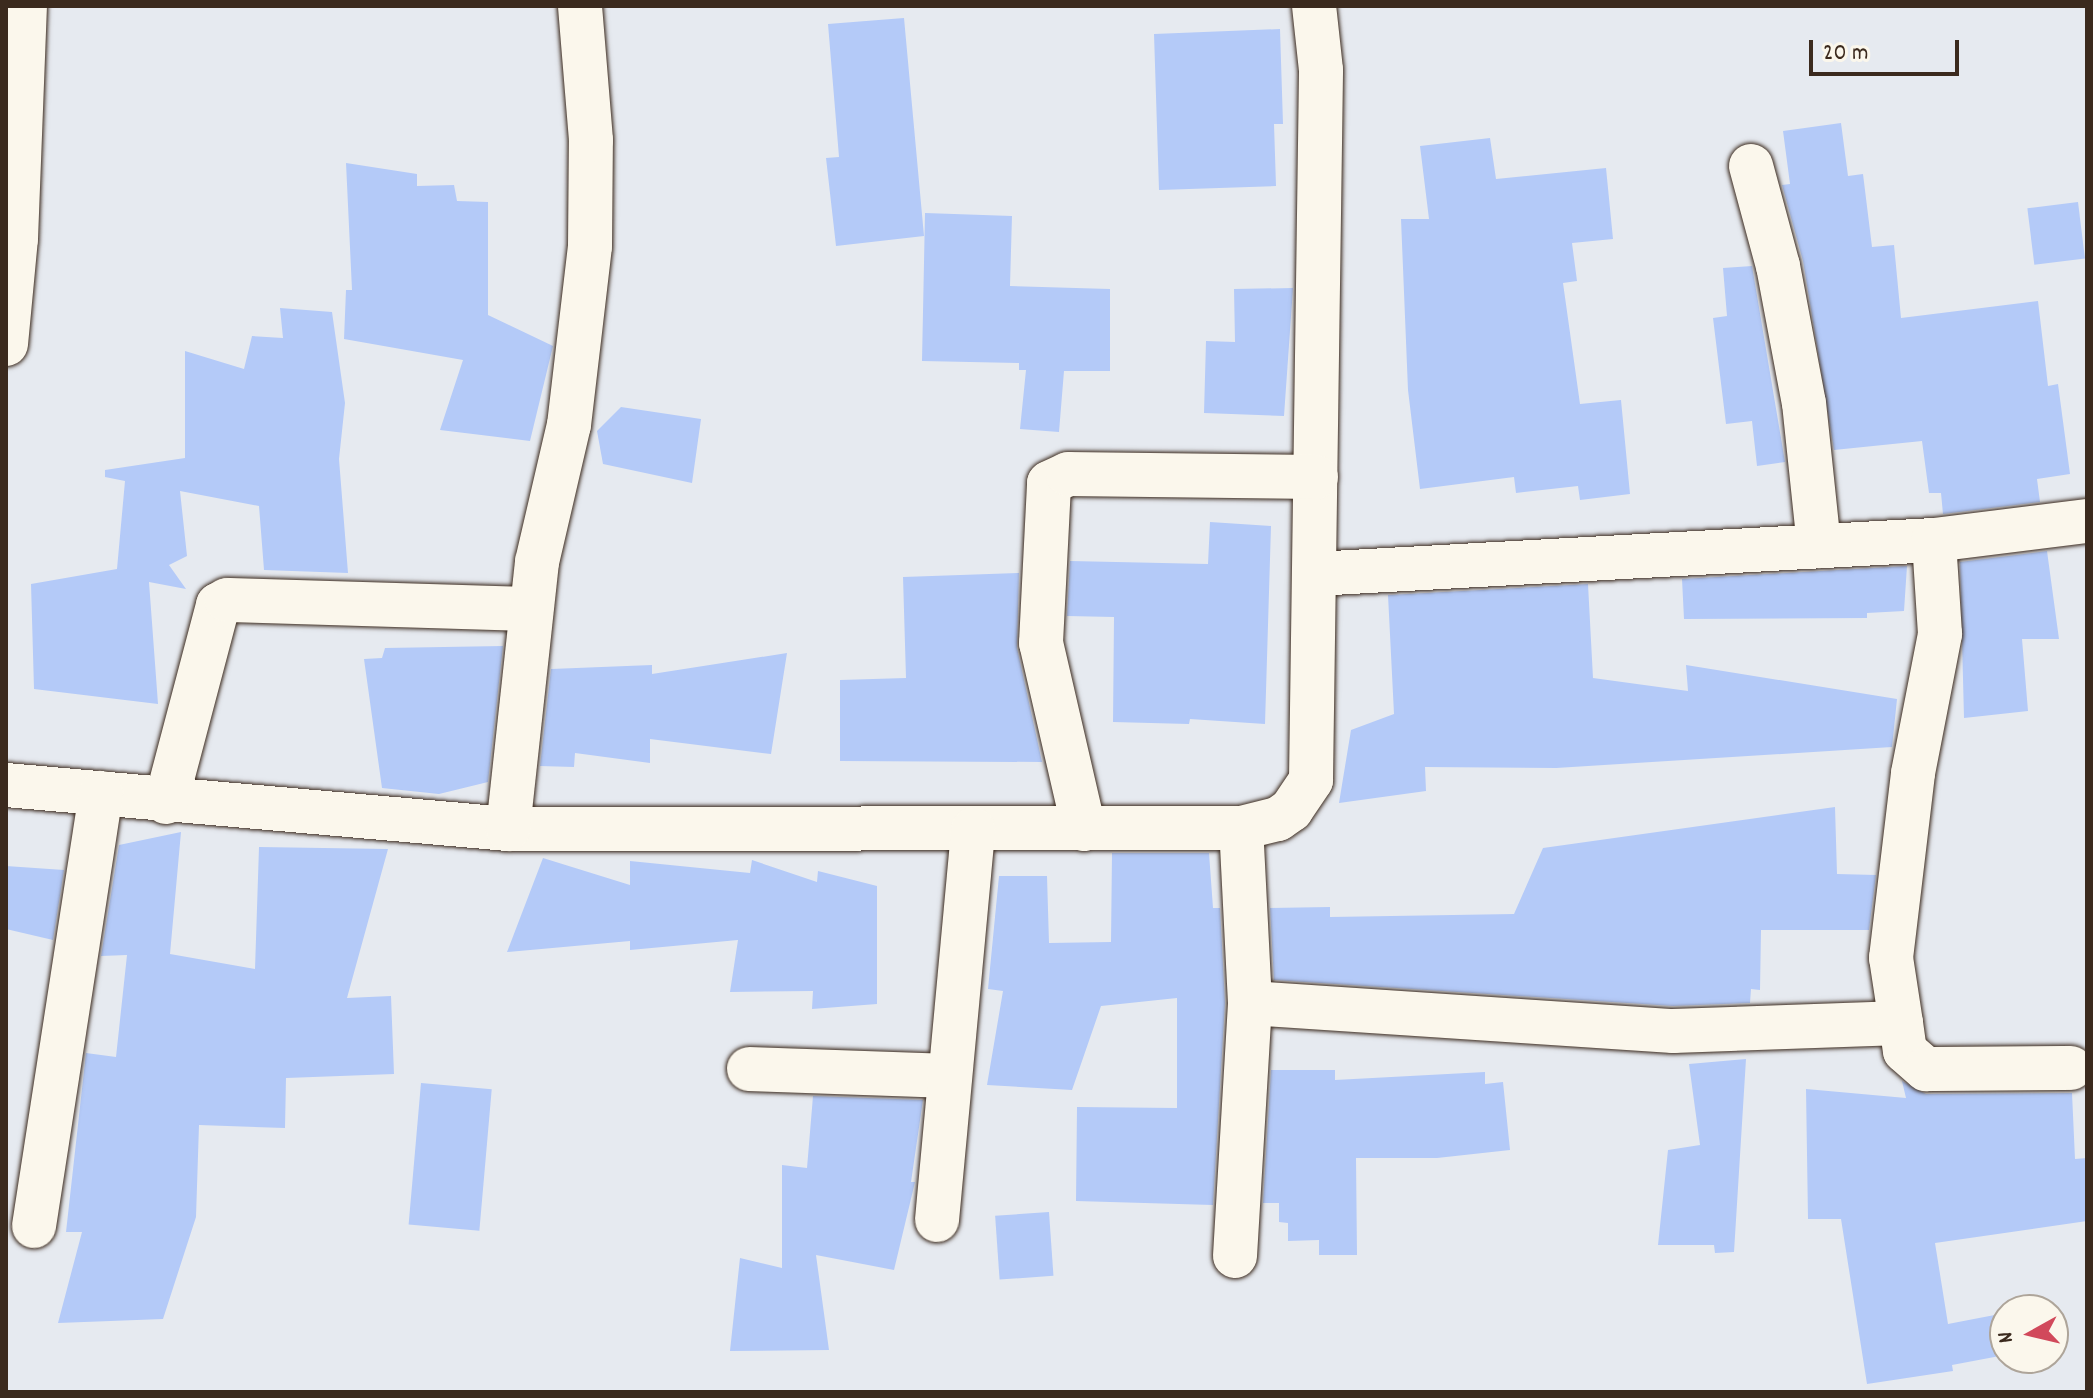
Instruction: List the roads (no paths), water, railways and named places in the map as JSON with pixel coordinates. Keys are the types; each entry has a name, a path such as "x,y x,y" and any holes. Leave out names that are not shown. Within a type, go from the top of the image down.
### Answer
{"street":[{"path":"6,344 16,239 25,6"},
{"path":"508,829 537,562 569,425 590,246 591,140 580,6"},
{"path":"6,785 166,802 508,829 1241,828 1278,819 1291,810 1311,780 1321,70 1314,6"},
{"path":"1751,166 1778,266 1804,403 1819,546"},
{"path":"1084,829 1041,643 1049,483 1068,474 1316,477"},
{"path":"1314,574 1934,540 2087,521"},
{"path":"1934,540 1940,634 1913,773 1891,958 1905,1051 1926,1069 2071,1068"},
{"path":"166,802 218,605 227,600 531,609"},
{"path":"34,1226 101,793"},
{"path":"1235,1256 1250,1003 1241,828"},
{"path":"937,1220 973,830"},
{"path":"1250,1003 1673,1031 1901,1023"},
{"path":"749,1069 950,1076"}]}
